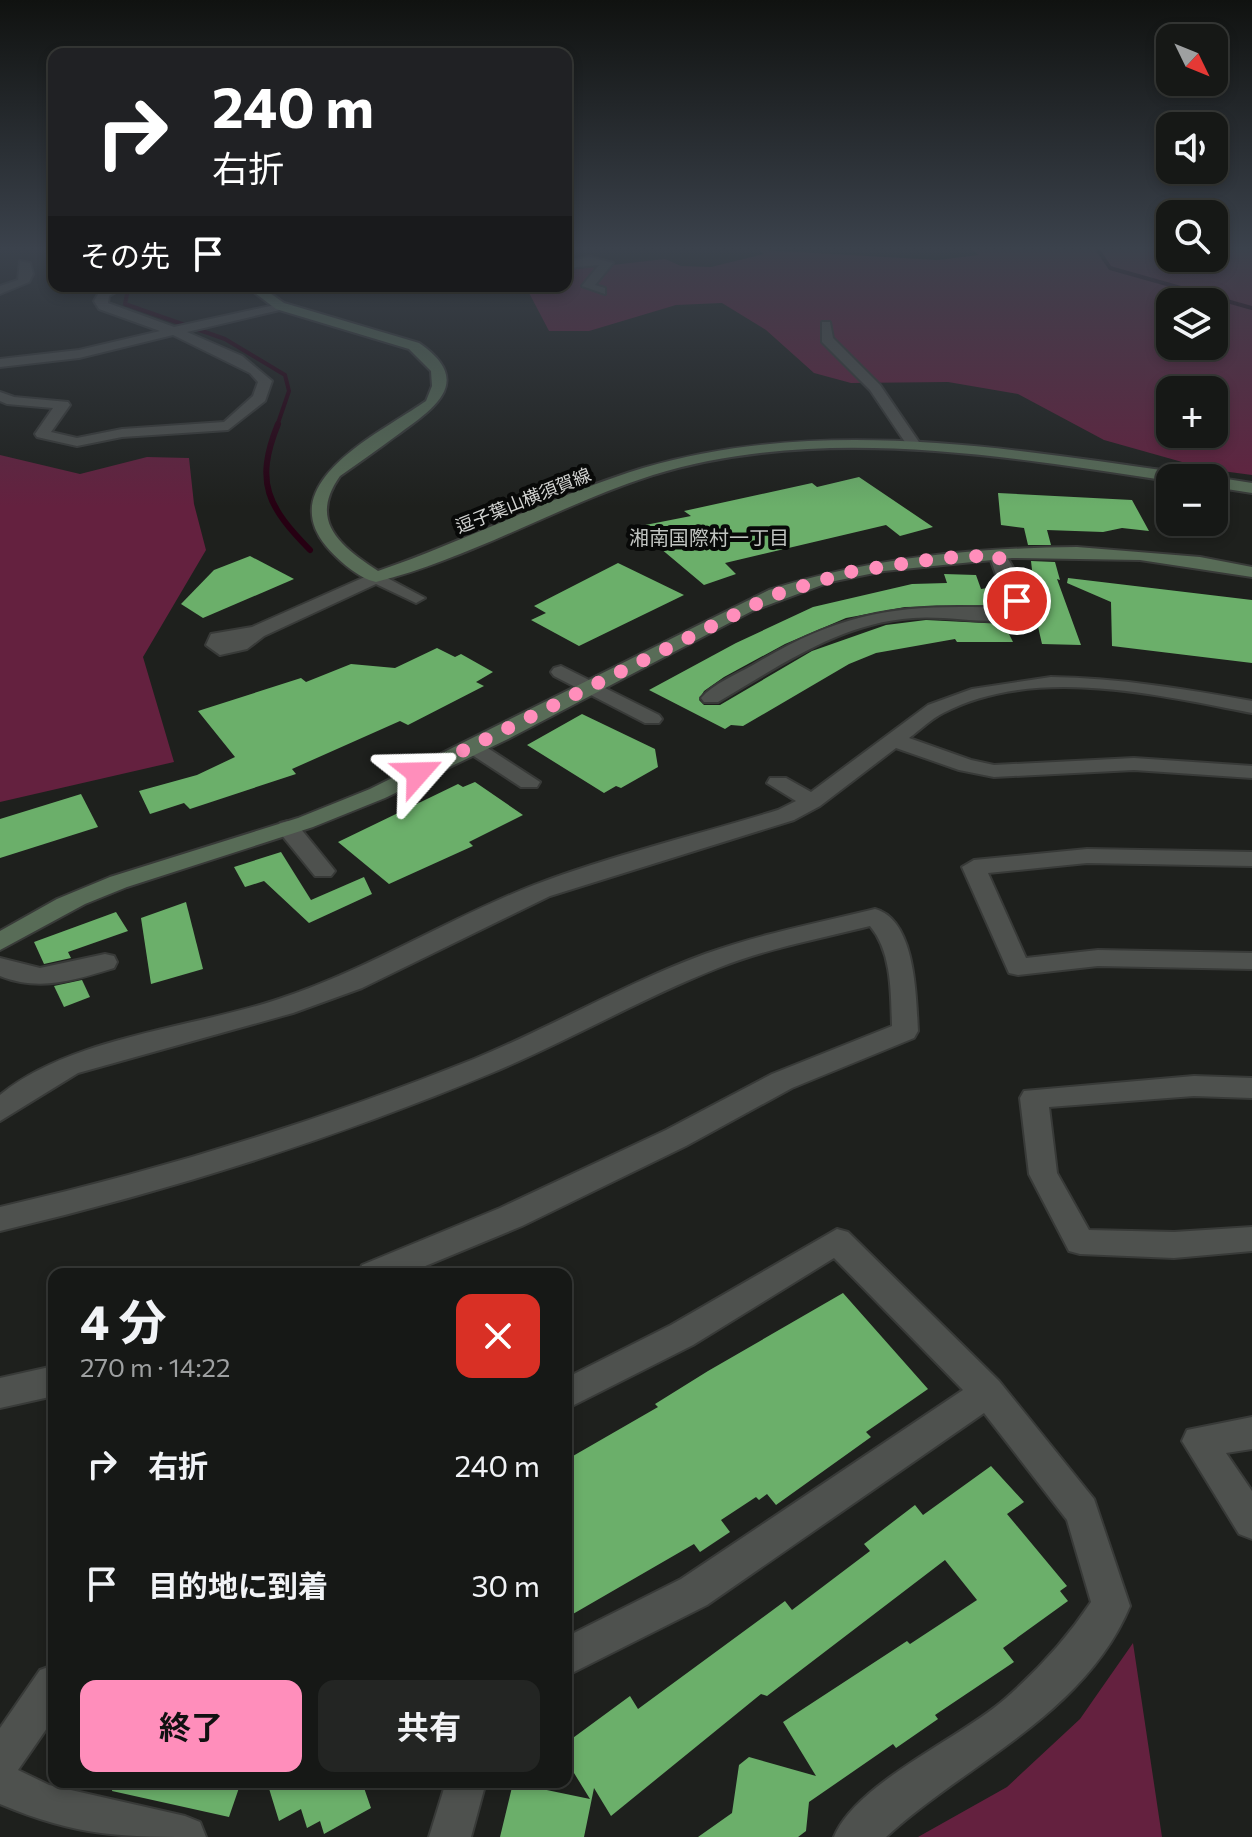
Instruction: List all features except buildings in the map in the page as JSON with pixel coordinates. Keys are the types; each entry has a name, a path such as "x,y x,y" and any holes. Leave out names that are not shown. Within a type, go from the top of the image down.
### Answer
{"main road":[{"path":"376,577 342,555 324,533 318,518 321,495 335,473 432,403 440,388 440,374 431,356 414,346 380,336"},
{"name":"逗子葉山横須賀線","path":"376,577 424,562 630,479 689,461 798,446 914,445 1156,475"},
{"path":"1228,484 1252,488"},
{"path":"0,942 85,895 169,864 336,811 473,747 739,611 809,582 914,561 998,555 1142,557 1252,572"}],"street":[{"path":"0,363 79,354 160,336"},
{"path":"0,396 12,401 63,405 42,434 77,442 122,433 228,426 260,398 265,381 260,373 222,351 180,336"},
{"path":"827,336 855,361 878,388 914,445"},
{"path":"711,698 820,637 859,621 943,611 1017,614 1017,601 998,555"},
{"path":"257,632 376,577 416,598"},
{"path":"561,672 652,719"},
{"path":"0,1111 26,1089 69,1066 284,1007 353,982 542,891 786,815 812,801 935,709 957,698 1035,684 1104,686 1252,707"},
{"path":"894,740 966,766 994,771 1134,764 1252,772"},
{"path":"473,747 529,782"},
{"path":"778,783 812,801"},
{"path":"288,828 323,871"},
{"path":"1252,859 1087,856 974,867 1018,967 1098,958 1252,961"},
{"path":"0,1219 106,1196 313,1133 489,1063 620,1000 745,949 875,917 892,936 903,985 905,1031 782,1081 676,1138 511,1217 388,1268"},
{"path":"0,966 22,976 61,976 105,962"},
{"path":"1252,1088 1194,1086 1034,1098 1043,1174 1080,1242 1174,1245 1252,1239"},
{"path":"572,1391 682,1335 837,1241 987,1392 1082,1511 1111,1606 1082,1649 1018,1714 897,1799 855,1837"},
{"path":"0,1393 48,1382"},
{"path":"572,1654 694,1592 987,1392"},
{"path":"1252,1433 1199,1441 1252,1522"},
{"path":"0,1762 48,1693"},
{"path":"0,1783 46,1805 185,1837"},
{"path":"450,1837 464,1788"}],"shaded area":[{"path":"772,336 1156,336 1156,360 1228,360 1228,336 1252,336 1252,475 1228,472 1228,464 1189,464 1104,440 1018,394 948,382 851,383 814,373"},
{"path":"0,455 80,474 147,457 189,458 194,504 206,550 143,657 174,762 0,802"},
{"path":"1133,1643 1162,1837 918,1837 1007,1787 1080,1719"}],"waterway":[{"path":"216,336 285,375 289,391 277,426"},
{"path":"278,424 267,463 269,493 284,520 310,550"}],"district":[{"name":"湘南国際村一丁目","path":"709,537"}],"route":[{"path":"418,773 739,611 809,582 900,563 998,555 1017,601"}]}
